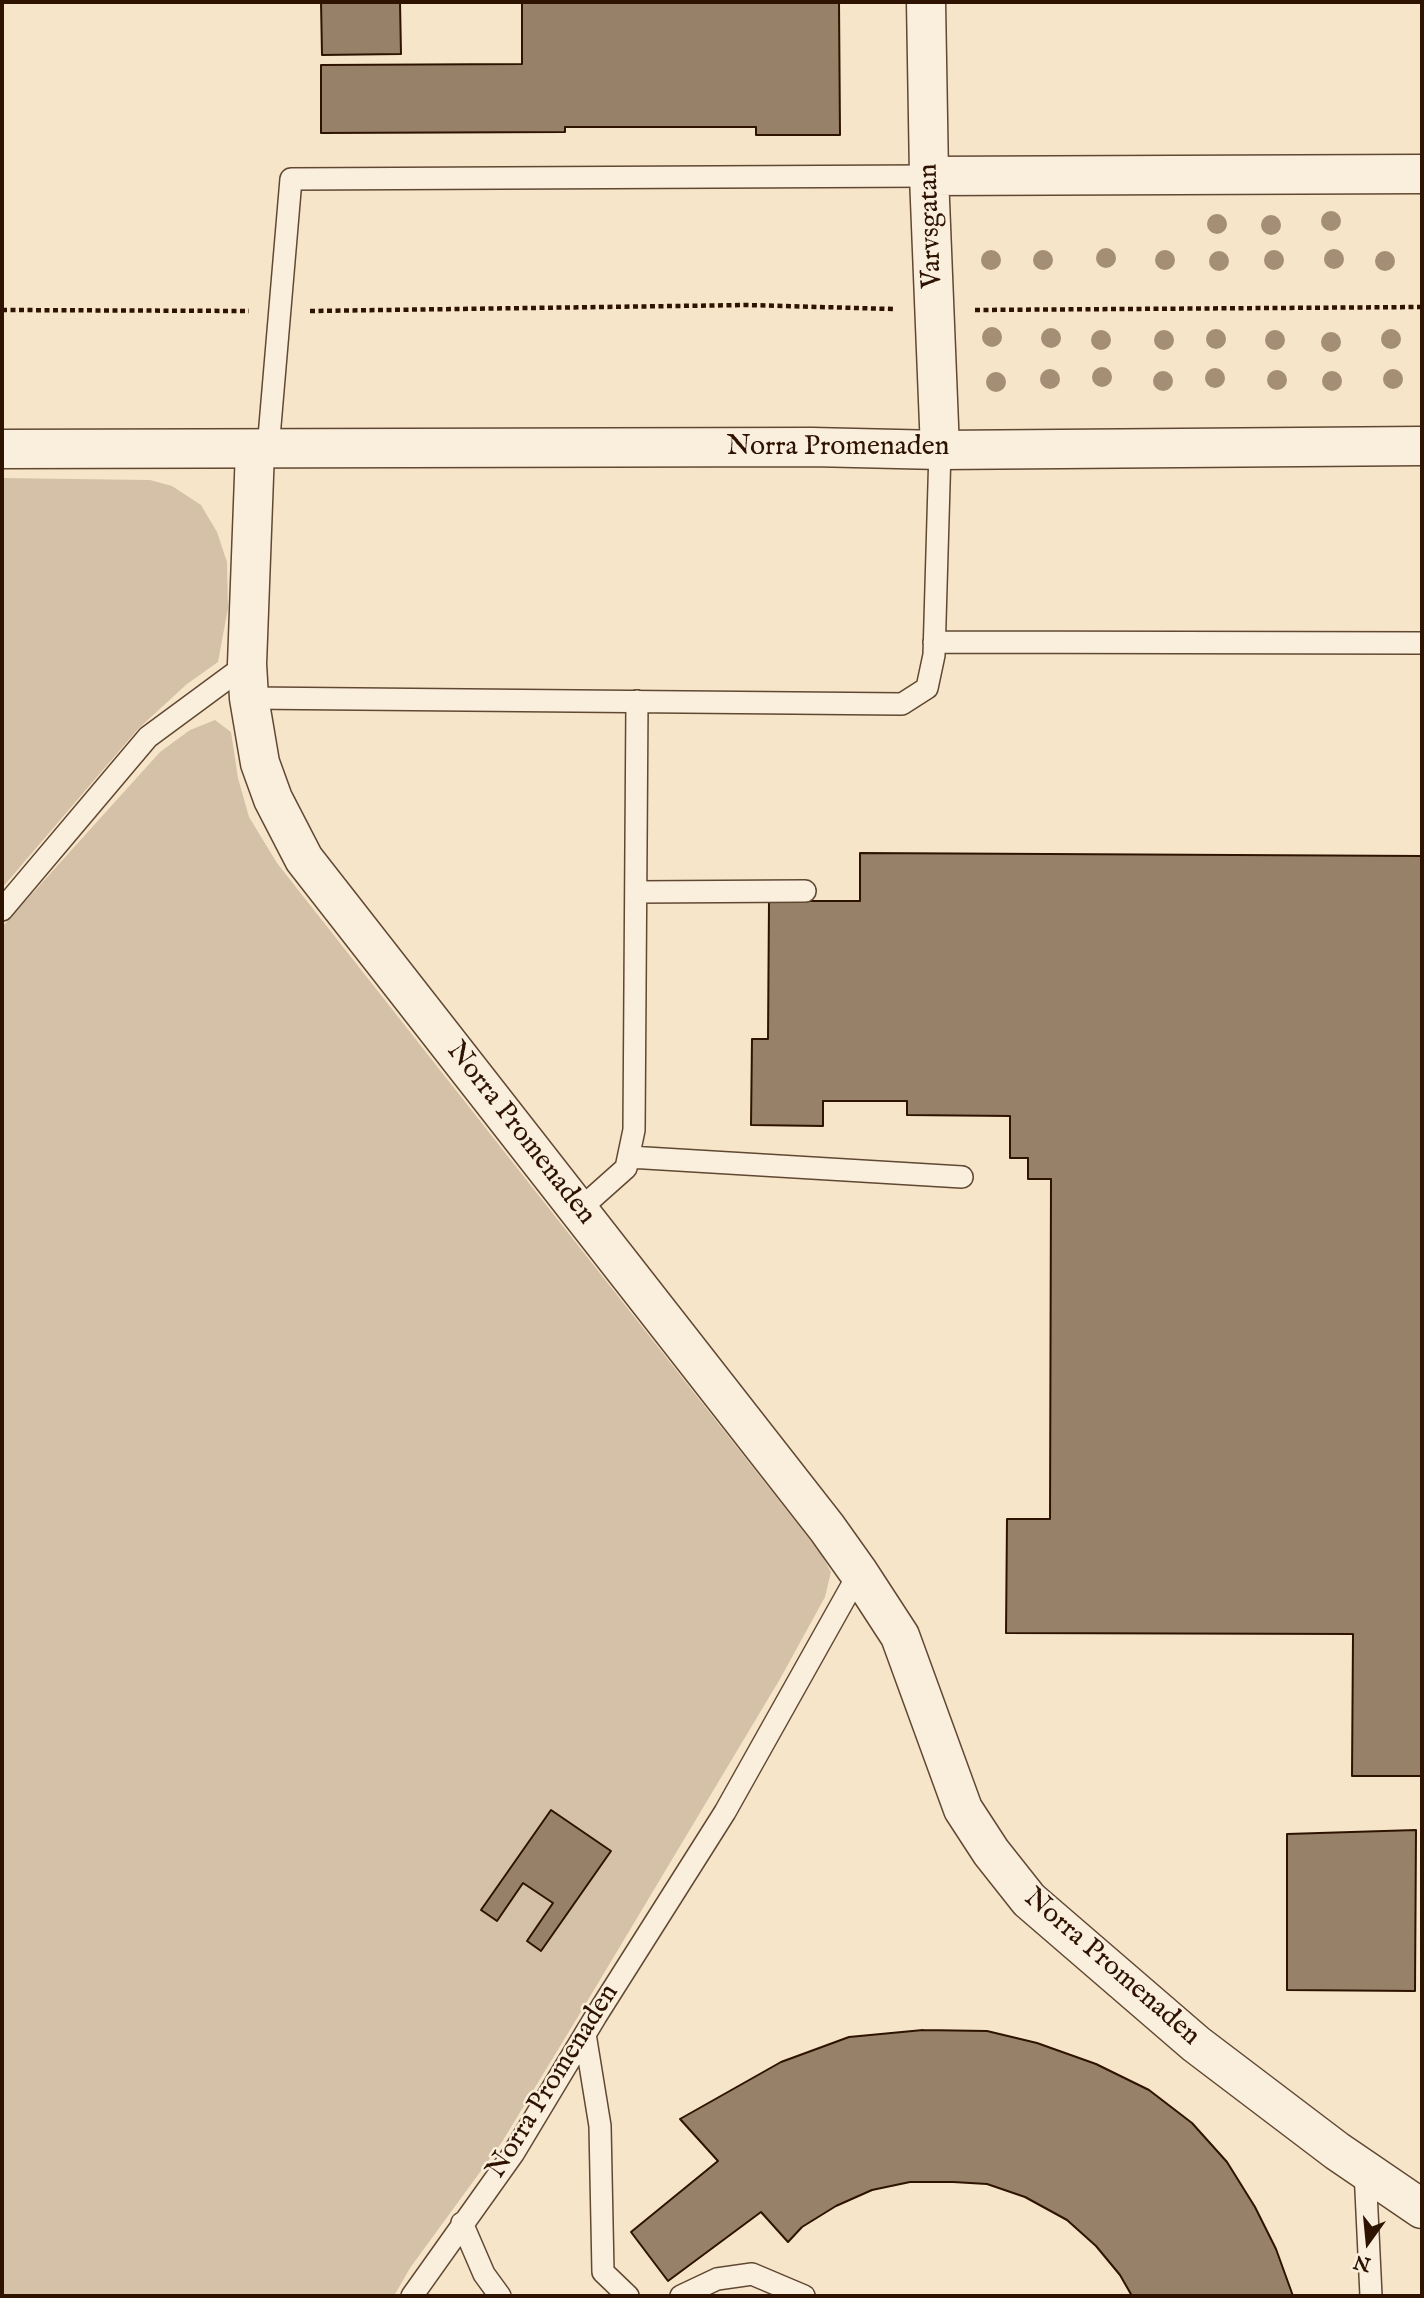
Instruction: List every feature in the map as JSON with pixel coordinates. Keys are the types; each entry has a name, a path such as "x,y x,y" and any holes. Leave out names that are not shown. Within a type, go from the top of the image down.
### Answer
{"street":[{"name":"Varvsgatan","path":"926,2 929,176 940,450"},
{"path":"929,176 1422,174"},
{"name":"Norra Promenaden","path":"2,449 813,447 940,450 1422,446"},
{"name":"Norra Promenaden","path":"261,449 248,681 260,764 272,799 304,859 580,1209 859,1573 900,1636 963,1809 991,1852 1029,1900 1196,2044 1422,2209"}],"lane":[{"path":"261,449 281,311 291,179 929,176"},
{"path":"2,910 148,737 248,681 637,701 902,704 927,688 934,655 940,450"},
{"path":"934,642 1422,643"},
{"path":"580,1209 626,1168 634,1130 637,701"},
{"path":"636,892 805,891"},
{"path":"629,1157 962,1178"},
{"name":"Norra Promenaden","path":"412,2296 462,2222 513,2154 585,2034 726,1812 859,1573"},
{"path":"585,2034 600,2126 603,2272 628,2296"},
{"path":"1366,2170 1371,2296"},
{"path":"462,2222 484,2274 500,2296"},
{"path":"681,2296 717,2279 752,2274 804,2296"}],"path":[{"path":"2,310 281,311 747,305 936,310 1422,307"}],"shaded area":[{"path":"2,478 150,480 172,486 201,505 217,532 227,562 228,608 218,662 187,684 138,729 2,888"},
{"path":"215,720 231,732 238,778 249,817 277,863 821,1554 831,1572 825,1597 780,1679 582,2010 502,2142 410,2268 394,2296 2,2296 2,927 160,752 190,730"}],"building":[{"path":"321,2 400,2 401,54 322,55"},
{"path":"522,2 839,2 840,135 756,135 756,127 565,127 565,132 321,133 321,65 522,64"},
{"path":"860,853 1422,856 1422,1776 1352,1776 1353,1634 1006,1633 1007,1519 1050,1519 1051,1179 1028,1179 1028,1158 1010,1158 1010,1116 907,1115 907,1101 823,1101 823,1126 751,1125 752,1039 768,1039 769,901 860,901"},
{"path":"551,1810 611,1851 541,1951 527,1941 553,1903 523,1883 497,1921 481,1910"},
{"path":"1416,1830 1415,1991 1287,1990 1287,1834"},
{"path":"923,2030 987,2031 1037,2043 1096,2064 1149,2090 1192,2123 1227,2162 1255,2207 1276,2249 1293,2296 1132,2296 1120,2275 1096,2246 1067,2220 1025,2197 987,2184 953,2182 910,2182 872,2190 836,2206 802,2227 788,2242 761,2212 668,2281 631,2232 718,2161 680,2119 781,2062 849,2037"}]}
